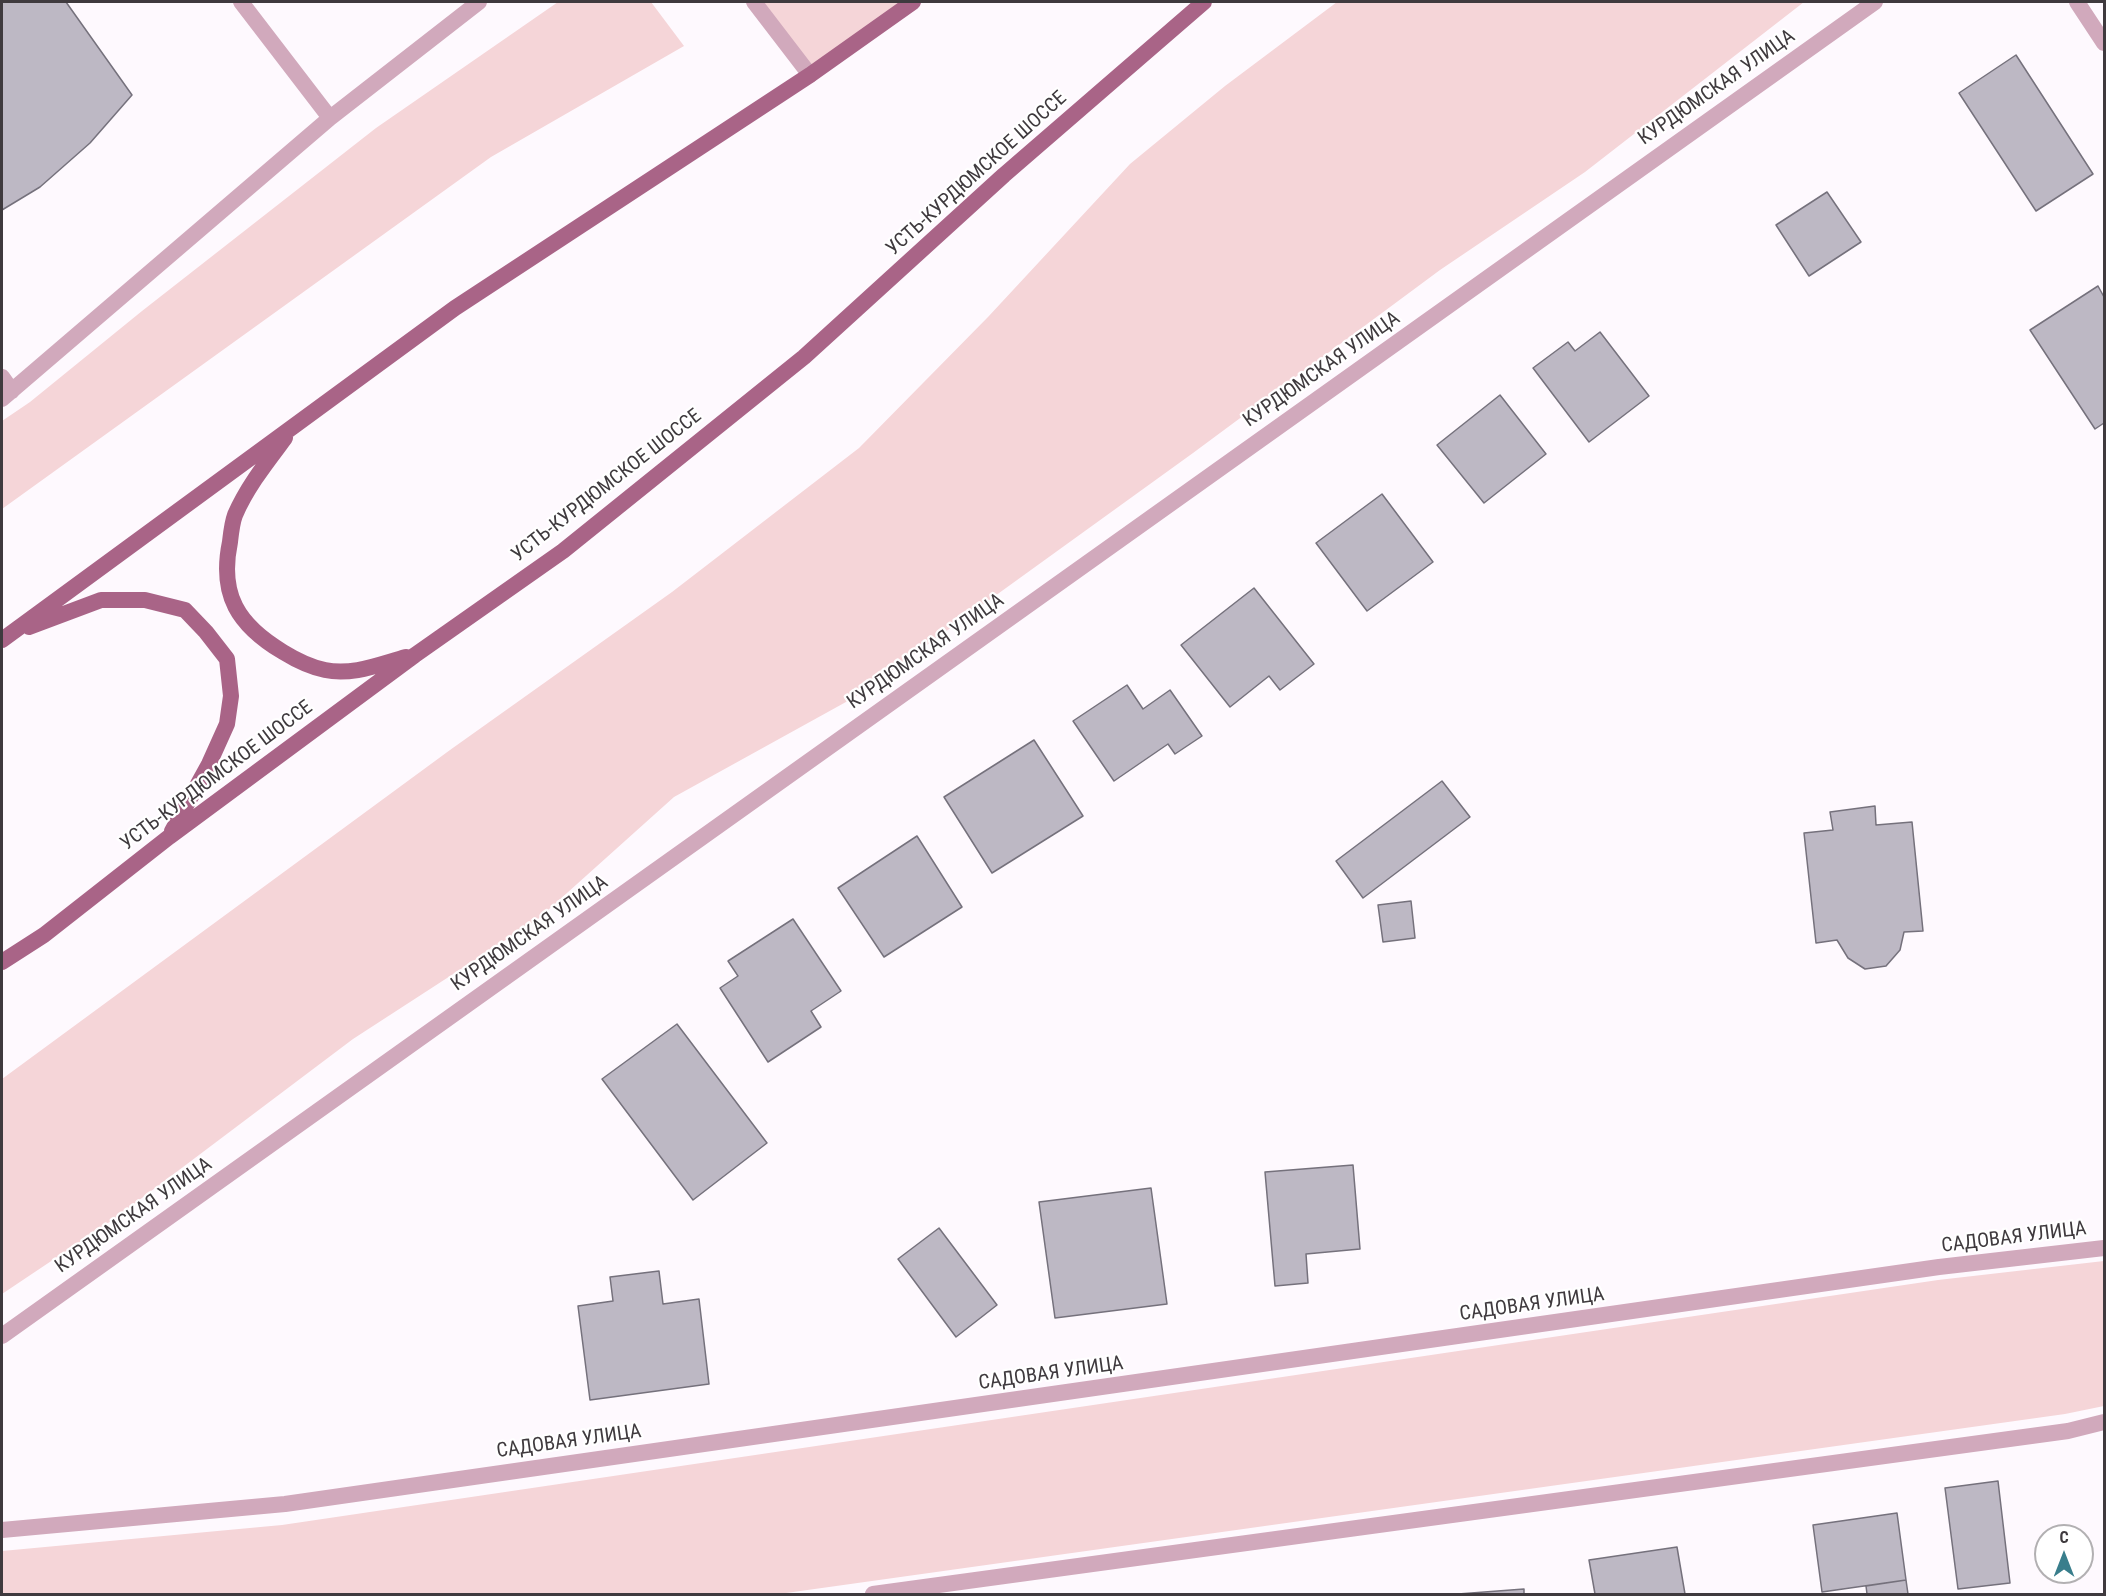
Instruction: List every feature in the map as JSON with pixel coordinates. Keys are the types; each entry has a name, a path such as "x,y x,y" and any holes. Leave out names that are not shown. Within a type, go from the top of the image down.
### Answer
{"main road":[{"path":"6,637 455,308 810,75 913,2"},
{"name":"УСТЬ-КУРДЮМСКОЕ ШОССЕ","path":"2,962 44,935 169,837 415,655 563,551 804,357 1004,176 1204,2"},
{"path":"294,425 249,488 234,517 226,562 229,591 240,617 257,636 279,650 300,662 326,671 352,671 415,655"},
{"path":"6,637 101,600 145,600 185,610 206,632 227,659 231,696 227,724 209,764 169,837"}],"street":[{"path":"241,2 330,118"},
{"path":"2,377 7,395 330,118 479,2"},
{"path":"754,2 810,75"},
{"name":"КУРДЮМСКАЯ УЛИЦА","path":"2,1336 1875,2"},
{"path":"2077,2 2104,43"},
{"name":"САДОВАЯ УЛИЦА","path":"2,1530 285,1504 1939,1267 2104,1248"},
{"path":"873,1594 2056,1432 2104,1422"}],"shaded area":[{"path":"558,2 651,2 684,46 491,157 2,509 2,421 30,402 142,311 376,128"},
{"path":"754,2 918,2 810,75"},
{"path":"1337,2 1804,2 1585,172 1440,270 1193,453 855,697 674,797 538,919 353,1039 114,1219 2,1294 2,1079 450,750 672,592 859,448 988,317 1130,164 1225,86"},
{"path":"2104,1261 2104,1406 2065,1414 779,1594 2,1594 2,1551 282,1525 1938,1280"}],"building":[{"path":"2,2 66,2 132,95 90,143 40,187 2,210"},
{"path":"2016,55 2093,174 2036,211 1959,93"},
{"path":"1827,192 1861,242 1809,276 1776,225"},
{"path":"2098,286 2104,297 2104,423 2095,429 2030,330"},
{"path":"1600,332 1649,396 1589,442 1533,368 1568,342 1575,351"},
{"path":"1500,395 1546,454 1484,503 1437,445"},
{"path":"1382,494 1433,562 1367,611 1316,543"},
{"path":"1254,588 1314,664 1280,690 1269,676 1230,707 1181,645"},
{"path":"1127,685 1143,709 1170,690 1202,736 1175,754 1168,744 1114,781 1073,721"},
{"path":"1034,740 1083,816 992,873 944,797"},
{"path":"1442,781 1470,817 1363,898 1336,861"},
{"path":"1875,806 1876,825 1912,822 1923,931 1904,932 1900,950 1886,966 1865,969 1848,958 1837,940 1816,943 1804,833 1833,830 1830,812"},
{"path":"917,836 962,907 884,957 838,888"},
{"path":"1411,901 1415,938 1383,942 1378,905"},
{"path":"793,919 841,991 811,1011 821,1027 768,1062 720,988 738,976 728,961"},
{"path":"677,1024 767,1143 693,1200 602,1079"},
{"path":"1353,1165 1360,1249 1306,1254 1308,1283 1275,1286 1265,1172"},
{"path":"1151,1188 1167,1304 1055,1318 1039,1202"},
{"path":"939,1228 997,1305 956,1337 898,1259"},
{"path":"659,1271 663,1304 699,1299 709,1384 590,1400 578,1306 613,1301 610,1277"},
{"path":"1998,1481 2010,1583 1958,1589 1945,1488"},
{"path":"1897,1513 1906,1580 1822,1592 1813,1525"},
{"path":"1677,1547 1685,1594 1595,1594 1589,1560"},
{"path":"1906,1580 1908,1594 1867,1594 1866,1586"},
{"path":"1524,1589 1524,1594 1458,1594"}]}
